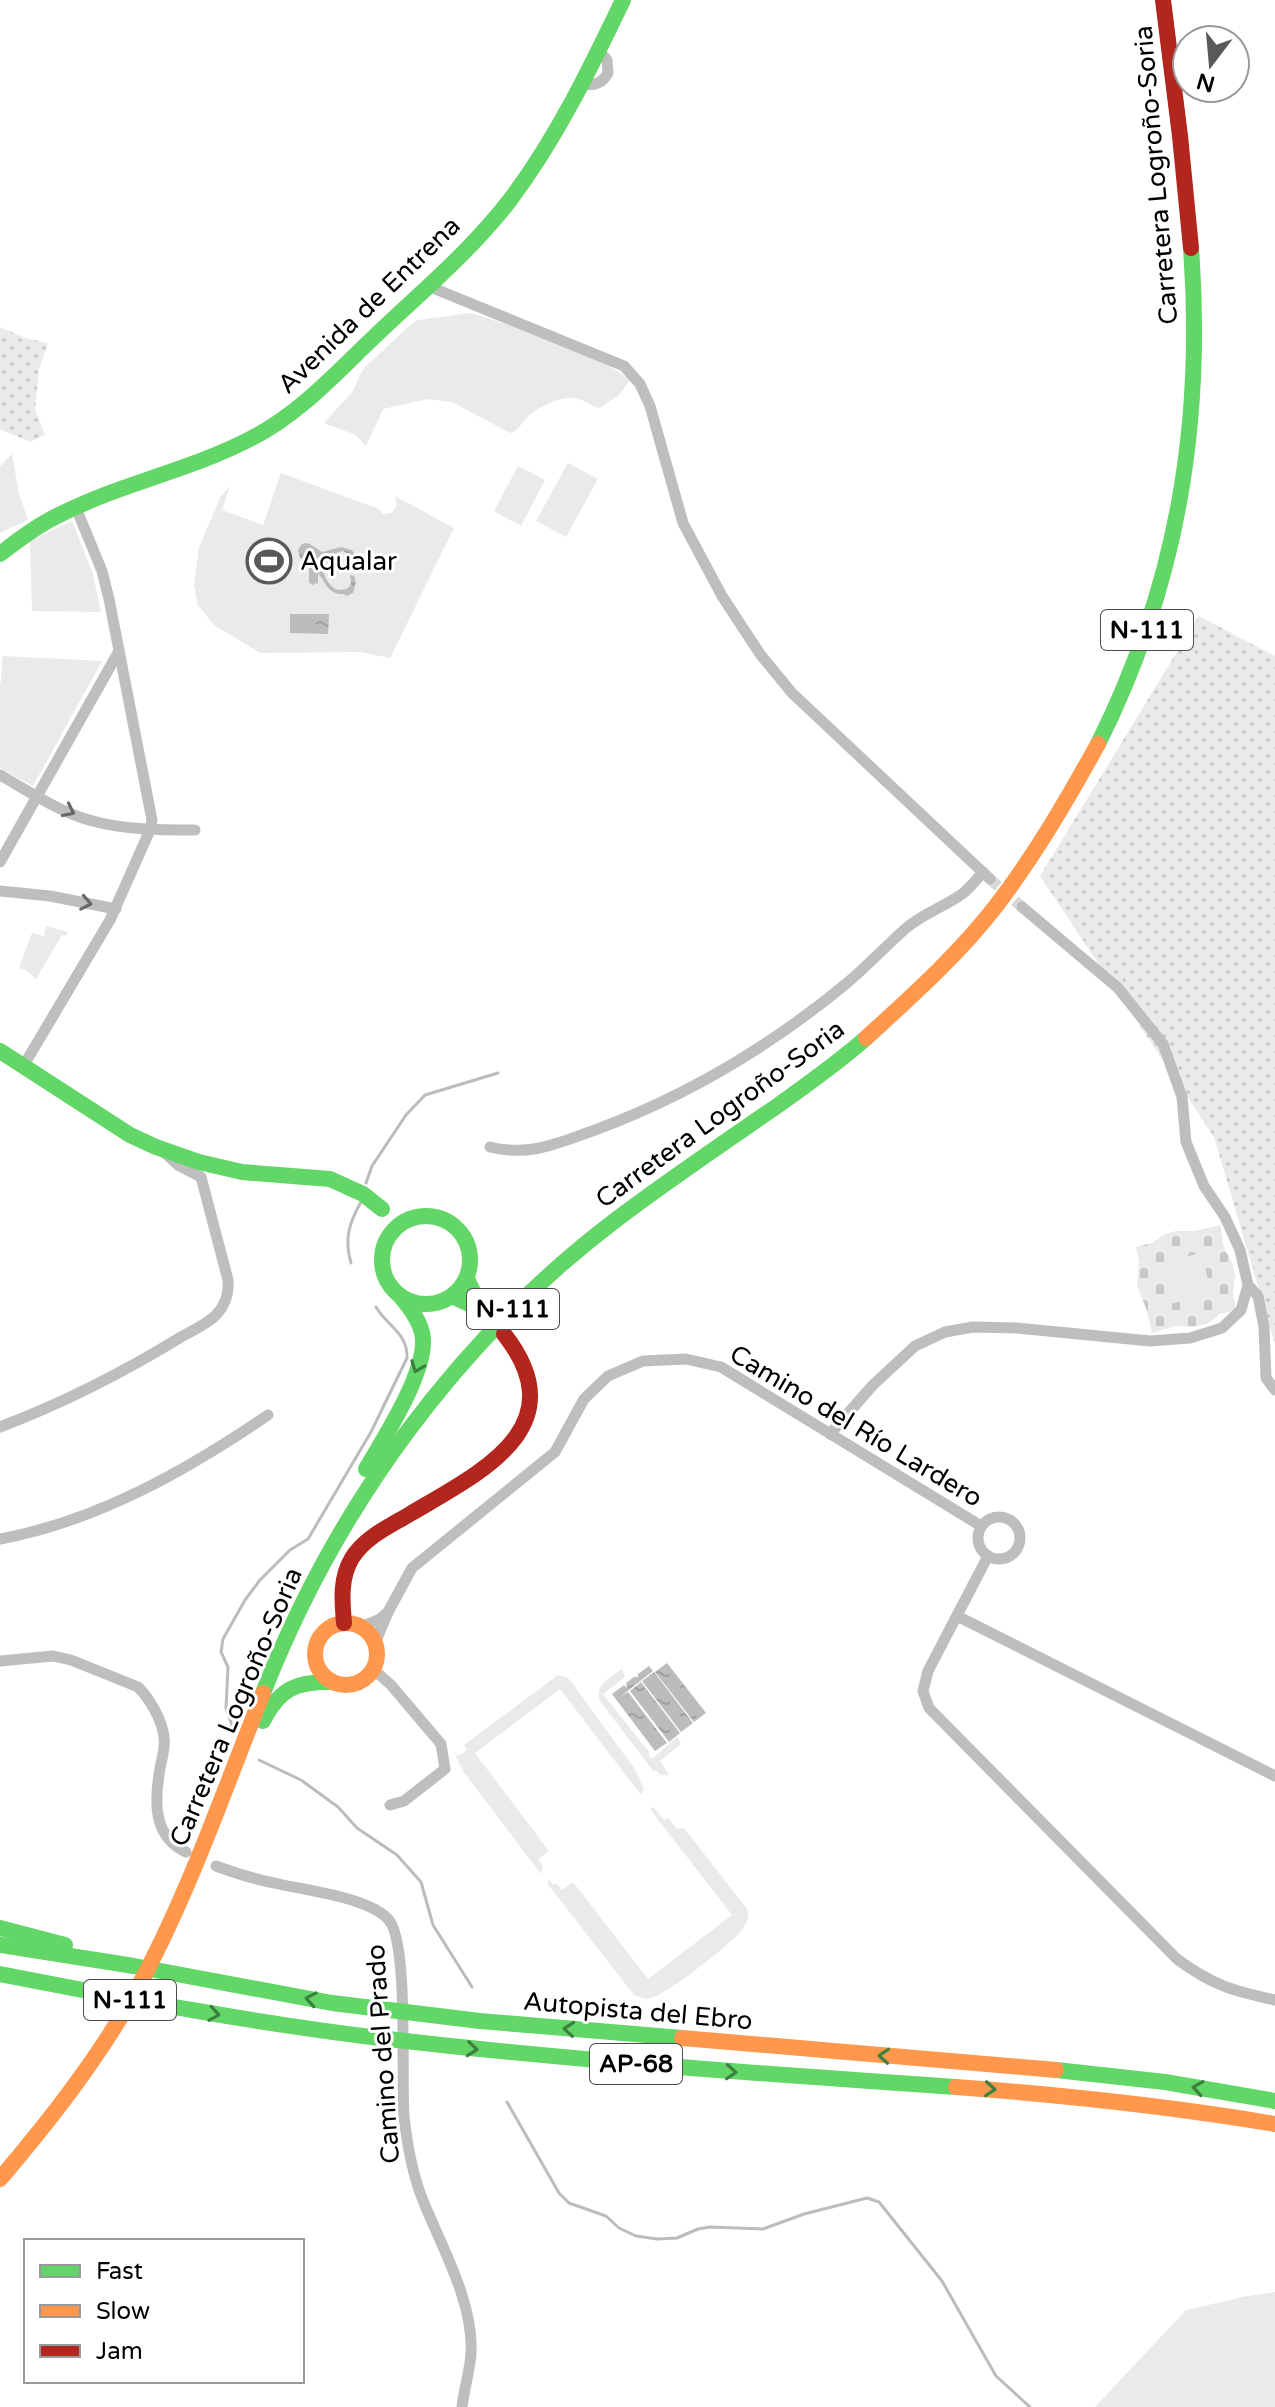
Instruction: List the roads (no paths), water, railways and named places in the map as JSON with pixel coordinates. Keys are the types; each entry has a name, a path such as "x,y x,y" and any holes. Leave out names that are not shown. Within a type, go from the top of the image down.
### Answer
{"main road":[{"name":"Avenida de Entrena","path":"0,554 31,529 76,508 223,451 280,421 312,397 428,286 508,203 581,83 623,0"},
{"name":"Carretera Logroño-Soria","path":"0,2179 48,2123 91,2064 136,1991 208,1836 284,1642 325,1559 364,1493 432,1398 487,1336 545,1278 662,1185 786,1100 860,1043 917,992 999,902 1047,834 1085,770 1123,690 1160,591 1180,501 1191,420 1195,370 1190,228 1161,0"},
{"path":"0,1051 130,1135 161,1149 244,1172 336,1179 363,1193 382,1209 410,1219"},
{"path":"382,1209 392,1232"},
{"path":"284,1642 296,1599 311,1565 379,1448 419,1366 423,1339 418,1323 387,1282 382,1266 383,1249 392,1232 420,1216 435,1217 457,1228 469,1248 467,1279 452,1296 438,1303 421,1304 400,1296"},
{"path":"452,1296 486,1314 467,1279"},
{"path":"344,1623 340,1598 343,1577 348,1564 365,1541 495,1460 512,1445 525,1426 531,1388 525,1365 504,1334"},
{"path":"208,1836 229,1803 265,1715 275,1699 302,1683 356,1683 366,1678 373,1669 377,1659 375,1643 361,1627 344,1623 327,1629 320,1637 315,1648 317,1665 333,1682"},
{"path":"0,1928 134,1966"},
{"name":"Autopista del Ebro","path":"0,1945 332,2003 464,2019 1087,2073 1165,2082 1275,2101"},
{"name":"Autopista del Ebro","path":"0,1974 187,2010 402,2041 663,2067 1065,2095 1166,2106 1275,2124"}],"street":[{"path":"428,286 624,366 640,384 650,406 683,523 722,596 760,654 792,693 986,876 907,928 848,982 775,1037 681,1093 542,1149 514,1152 490,1147"},
{"path":"24,1065 116,909 150,830 153,813 102,571 76,508"},
{"path":"0,862 119,651"},
{"path":"0,775 87,819 150,830 195,830"},
{"path":"0,891 50,896 116,909"},
{"path":"830,1434 873,1385 915,1346 945,1332 973,1327 1017,1328 1150,1341 1190,1338 1222,1328 1241,1310 1248,1285 1240,1250 1225,1217 1204,1186 1186,1142 1182,1097 1163,1044 1118,988 1022,907"},
{"path":"0,1427 64,1400 159,1350 215,1317 222,1306 229,1289 228,1280 201,1177 178,1165 161,1149"},
{"path":"1248,1285 1258,1296 1264,1327 1266,1378 1275,1390"},
{"name":"Camino del Río Lardero","path":"375,1643 412,1568 555,1452 584,1399 608,1376 643,1361 686,1359 721,1367 981,1526"},
{"path":"0,1539 81,1516 155,1485 268,1415"},
{"path":"993,1517 1008,1518 1020,1536 1019,1544 1010,1556 988,1556 978,1539 981,1526 993,1517"},
{"path":"988,1556 923,1684 929,1708 1177,1959 1218,1985 1275,2000"},
{"path":"361,1627 388,1612"},
{"path":"957,1616 1275,1776"},
{"path":"0,1661 53,1656 71,1660 138,1687 146,1695 164,1735 158,1789 161,1828 167,1839 186,1852"},
{"path":"373,1669 391,1685 441,1744 445,1769 404,1801 390,1805"},
{"name":"Camino del Prado","path":"216,1866 371,1908 389,1919 396,1932 399,1945 404,2112 416,2180 452,2267 468,2327 471,2353 462,2407"}],"water":[{"name":"Aqualar","path":"269,543 282,548 287,561 282,574 269,579 256,574 251,561 256,548"},
{"path":"306,543 322,552 341,547 352,550 357,558 356,567 351,566 352,556 343,551 324,561 324,569 329,583 338,590 347,588 351,582 350,575 354,576 353,593 346,596 335,593 318,573 318,583 312,585 309,582 309,567 300,558 298,550"},
{"name":"Aqualar","path":"290,614 329,614 328,634 290,633"},
{"path":"667,1663 706,1713 694,1722 655,1672"},
{"path":"649,1666 653,1671 620,1697 628,1692 667,1743 655,1751 612,1694 624,1685 627,1688 626,1683"},
{"path":"654,1672 693,1723 681,1732 642,1681"},
{"path":"641,1682 680,1733 669,1742 630,1691"}],"waterway":[{"path":"366,1183 372,1166 406,1115 425,1095 498,1073"},
{"path":"351,1263 349,1231 361,1202"},
{"path":"233,1728 226,1708 228,1667 221,1652 223,1639 260,1580 290,1550 308,1539 371,1432 407,1358 401,1336 376,1307"},
{"path":"259,1760 301,1780 338,1807 357,1828 397,1855 421,1882 433,1925 472,1987"},
{"path":"507,2102 559,2193 569,2203 606,2216 619,2228 636,2236 677,2238 710,2227 763,2229 804,2214 867,2198 879,2202 942,2281 996,2376 1030,2407"}],"tunnel":[{"path":"990,879 1022,907"}],"place":[{"name":"Aqualar","path":"269,561"}]}
